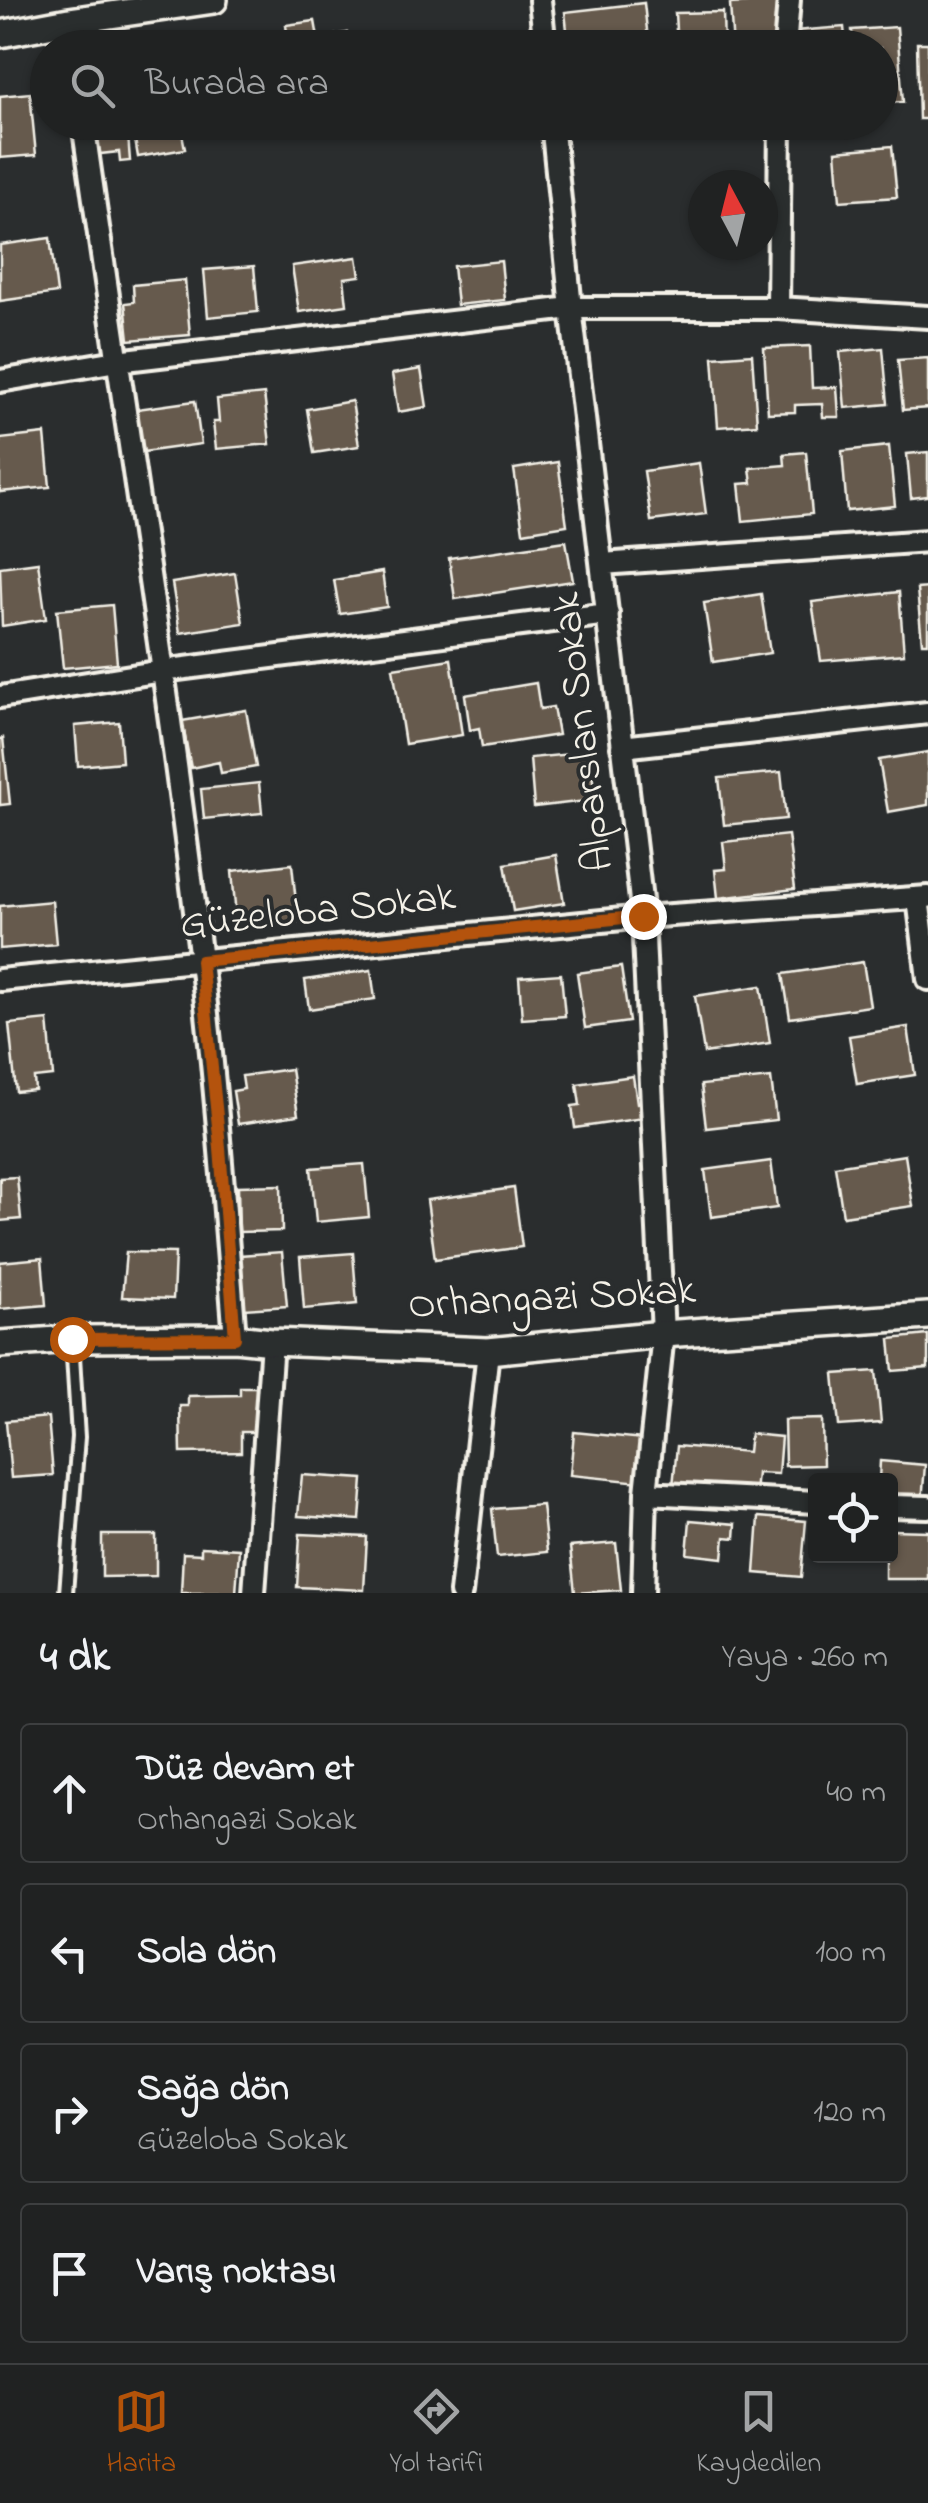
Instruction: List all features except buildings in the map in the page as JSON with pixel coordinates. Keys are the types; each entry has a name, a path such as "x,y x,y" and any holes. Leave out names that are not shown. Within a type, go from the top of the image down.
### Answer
{"street":[{"path":"0,34 214,0"},
{"path":"540,0 542,30"},
{"path":"786,30 789,0"},
{"path":"69,21 70,30"},
{"path":"86,140 201,961 235,1338"},
{"name":"Alparslan Sokak","path":"554,140 643,916 663,1334 646,1494 643,1593"},
{"path":"778,308 780,140"},
{"path":"0,381 117,361 571,308 778,308 928,317"},
{"path":"602,564 928,541"},
{"path":"0,697 162,671 608,614"},
{"path":"622,747 928,713"},
{"path":"923,897 928,978"},
{"name":"Güzeloba Sokak","path":"0,980 643,916 923,897"},
{"name":"Orhangazi Sokak","path":"0,1344 72,1339 235,1338 488,1351 663,1334 928,1316"},
{"path":"254,1593 272,1342"},
{"path":"462,1593 488,1351"},
{"path":"646,1494 808,1502"},
{"path":"898,1506 928,1508"}],"lane":[{"path":"66,1593 78,1437 72,1339"}],"route":[{"path":"72,1339 235,1338 201,961 643,916"}]}
